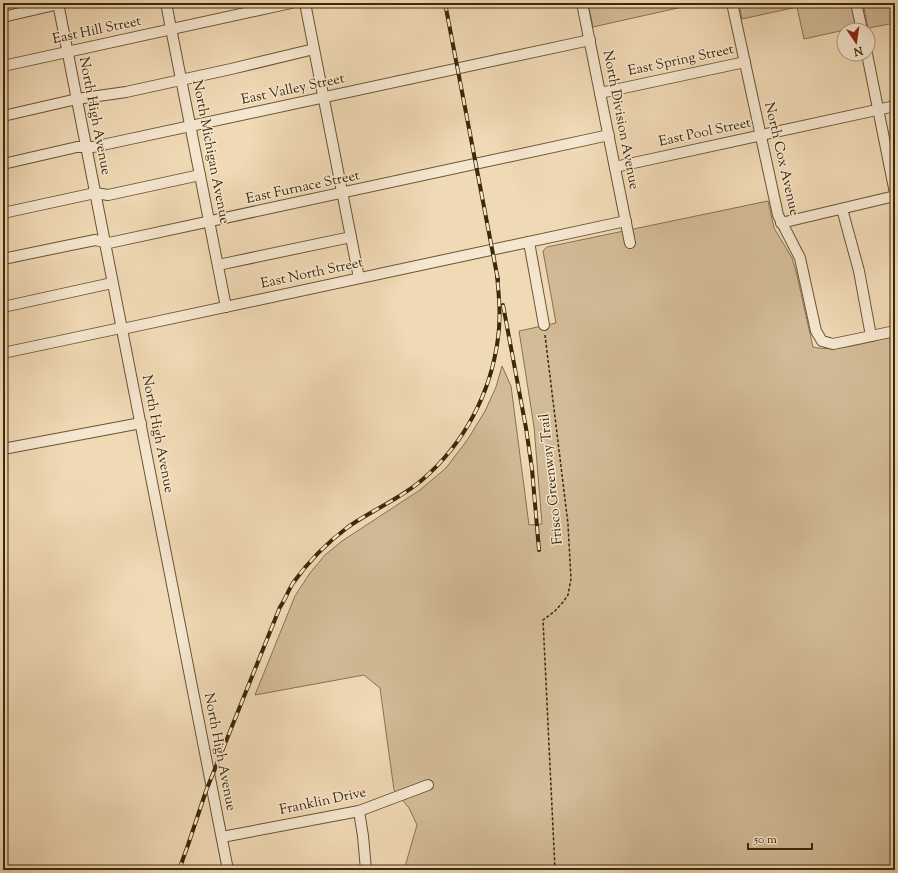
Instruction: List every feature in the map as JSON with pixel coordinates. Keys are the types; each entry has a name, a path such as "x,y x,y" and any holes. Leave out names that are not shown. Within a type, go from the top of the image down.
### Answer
{"street":[{"path":"3,17 60,3"},
{"name":"North High Avenue","path":"60,3 104,242 141,423 228,870"},
{"name":"North Michigan Avenue","path":"166,3 226,307"},
{"name":"East Hill Street","path":"3,66 292,3"},
{"path":"305,3 359,278"},
{"name":"North Division Avenue","path":"582,3 630,243"},
{"name":"North Cox Avenue","path":"732,3 775,203 782,223 800,258 816,331 822,341 833,344 871,336"},
{"path":"856,3 860,22"},
{"name":"East Valley Street","path":"3,164 77,147 93,147 590,40"},
{"path":"3,116 77,99 126,92 314,49"},
{"name":"East Spring Street","path":"600,93 745,62"},
{"path":"869,62 895,193"},
{"name":"East Pool Street","path":"615,167 895,106"},
{"name":"East Furnace Street","path":"3,260 95,240 110,243 343,194 609,135"},
{"path":"3,213 95,193 108,195 200,175"},
{"path":"782,223 895,196"},
{"path":"842,209 859,271 871,336 895,331"},
{"name":"East North Street","path":"3,353 226,307 626,221"},
{"path":"218,265 351,237"},
{"path":"529,242 544,325"},
{"path":"3,307 112,283"},
{"path":"3,449 141,423"},
{"name":"Franklin Drive","path":"222,837 359,811 428,785"},
{"path":"359,811 366,870"}],"path":[{"name":"Frisco Greenway Trail","path":"544,325 568,524 571,578 568,595 555,611 543,620 555,870"}],"shaded area":[{"path":"588,3 700,3 593,27"},
{"path":"739,3 853,3 857,22 836,22 836,32 804,39 797,7 742,19"},
{"path":"863,3 895,3 895,23 876,27 876,22 867,22"},
{"path":"768,201 774,228 792,258 813,347 833,349 895,336 895,870 404,870 417,825 409,808 394,790 380,688 364,675 255,695 295,596 310,573 325,555 342,541 420,490 446,468 468,439 485,411 496,387 502,366 511,386 529,525 542,524 534,427 519,331 556,323 543,251 547,247"}],"railway":[{"path":"445,3 498,280"},
{"path":"179,870 206,791 280,607 293,583 312,560 348,527 405,493 422,480 451,450 463,434 473,416 482,398 489,378 498,338 500,314 497,275"},
{"path":"503,305 526,428 532,469 539,550"}]}
